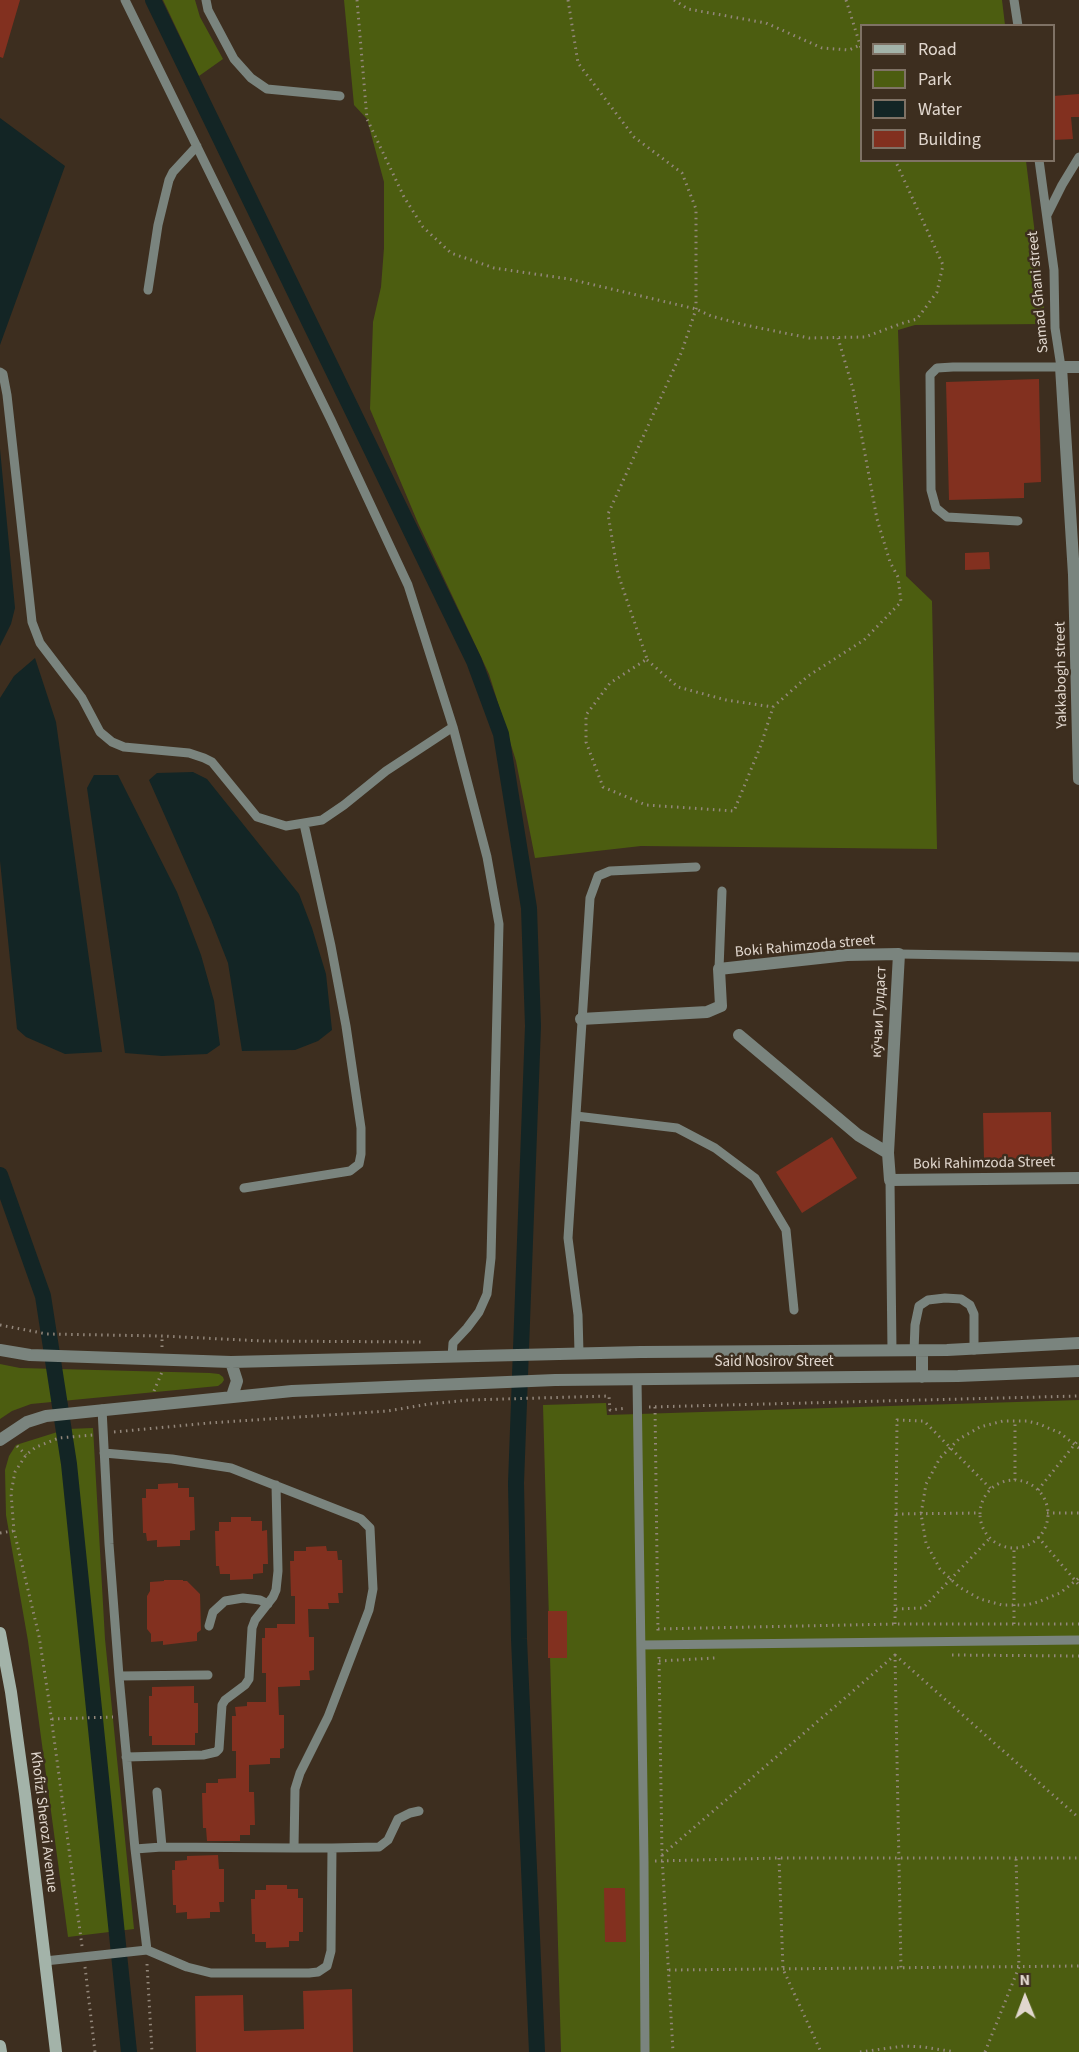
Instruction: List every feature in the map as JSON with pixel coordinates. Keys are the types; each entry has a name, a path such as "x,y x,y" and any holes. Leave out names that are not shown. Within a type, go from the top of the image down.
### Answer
{"main road":[{"name":"Khofizi Sherozi Avenue","path":"0,1633 11,1692 56,2052"},
{"path":"0,1703 11,1692"},
{"path":"0,2046 1,2052"}],"street":[{"path":"1061,367 1079,367"},
{"name":"Yakkabogh street","path":"1061,367 1077,575 1079,779"},
{"name":"Boki Rahimzoda street","path":"719,969 847,955 899,954"},
{"name":"кӯчаи Гулдаст","path":"890,1180 888,1153 899,954"},
{"path":"581,1019 707,1012 721,1006 719,969"},
{"path":"739,1035 858,1135 888,1153"},
{"name":"Boki Rahimzoda Street","path":"890,1180 1079,1178"},
{"name":"Said Nosirov Street","path":"0,1350 30,1356 231,1362 579,1353 974,1350 1079,1344"},
{"path":"918,1351 922,1377"},
{"path":"231,1362 237,1381 232,1396"},
{"name":"Said Nosirov Street","path":"0,1440 17,1427 36,1418 102,1409 292,1391 555,1380 922,1377 1022,1375 1079,1371"}],"lane":[{"path":"125,0 331,420 408,585 453,727 487,857 499,924 491,1258 487,1294 479,1312 453,1343 452,1357"},
{"path":"206,0 208,10 234,59 251,78 267,89 340,96"},
{"path":"1014,0 1018,24"},
{"path":"148,291 158,225 169,180 173,172 197,146"},
{"name":"Samad Ghani street","path":"1047,215 1079,157"},
{"name":"Samad Ghani street","path":"1039,162 1054,270 1055,328 1061,367"},
{"path":"1018,521 947,517 936,508 931,490 930,375 938,368 953,367 1061,367"},
{"path":"0,372 3,374 7,395 32,622 40,643 82,698 100,732 112,742 124,747 189,753 204,758 212,762 257,817 286,826 322,820 386,771 453,727"},
{"path":"244,1188 350,1171 359,1164 361,1154 361,1128 346,1026 304,824"},
{"path":"579,1353 578,1315 568,1238 590,898 598,876 610,870 696,867"},
{"name":"Boki Rahimzoda street","path":"719,969 723,891"},
{"name":"кӯчаи Гулдаст","path":"899,954 1079,957"},
{"path":"576,1116 676,1128 716,1148 754,1178 786,1230 794,1310"},
{"path":"890,1180 892,1351"},
{"path":"918,1351 915,1325 919,1306 928,1300 945,1298 961,1299 970,1305 974,1314 974,1350"},
{"path":"637,1378 642,1645 645,2052"},
{"path":"102,1409 122,1717 147,1950"},
{"path":"104,1453 231,1468 361,1519 368,1524 372,1537 371,1600 332,1709 297,1780 294,1802 294,1848"},
{"path":"126,1757 203,1755 216,1752 221,1743 222,1705 249,1679 252,1628 255,1620 273,1597 278,1582 276,1485"},
{"path":"210,1626 213,1612 225,1601 243,1598 260,1600 268,1604"},
{"path":"642,1645 1079,1640"},
{"path":"119,1676 208,1675"},
{"path":"157,1792 162,1847"},
{"path":"135,1849 379,1847 388,1840 398,1820 419,1811"},
{"path":"45,1961 147,1950 187,1967 211,1973 309,1973 323,1970 330,1960 331,1951 332,1848"}],"path":[{"path":"357,0 367,119 405,198 423,227 452,253 494,268 569,279 696,309 734,322 798,336 809,338 865,337 917,319 937,292 943,264 896,162"},
{"path":"567,0 578,63 634,137 682,173 696,209 696,309 682,351 608,514 618,574 647,659 678,687 726,700 774,707"},
{"path":"674,0 688,9 766,23 822,48 849,50 860,45 846,0"},
{"path":"647,659 610,683 586,716 586,742 603,787 646,805 734,811 761,746 774,707 808,676 864,640 901,602 898,577 890,562 877,519 853,389 838,338"},
{"path":"0,1325 47,1334 263,1341 368,1340 453,1343"},
{"path":"162,1336 162,1347"},
{"path":"153,1392 162,1372"},
{"path":"95,2052 52,1719 39,1636 14,1531 11,1493 15,1472 26,1455 36,1447 47,1441 158,1428 388,1411 469,1400 609,1396 610,1410 638,1407 1079,1396"},
{"path":"655,1407 662,1861 673,2052"},
{"path":"157,1417 158,1428"},
{"path":"896,1624 897,1420 924,1421 991,1489"},
{"path":"1015,1420 1015,1480"},
{"path":"1038,1537 1078,1582 1049,1599 1014,1605 1002,1605 969,1594 950,1580 940,1569 926,1543 921,1514 924,1492 932,1471 959,1439 980,1427 1003,1421 1015,1420 1050,1428 1079,1448"},
{"path":"1038,1490 1079,1439"},
{"path":"16,1445 26,1455"},
{"path":"1015,1480 1023,1481 1038,1490 1046,1504 1047,1513 1043,1530 1038,1537 1023,1546 1006,1547 990,1538 981,1522 980,1513 982,1500 991,1489 998,1484 1015,1480"},
{"path":"896,1514 980,1513"},
{"path":"1047,1513 1079,1513"},
{"path":"0,1533 14,1531"},
{"path":"896,1609 923,1608 990,1538"},
{"path":"1014,1547 1014,1624"},
{"path":"658,1629 896,1624 1079,1624"},
{"path":"662,1855 895,1655"},
{"path":"895,1655 1079,1818"},
{"path":"895,1655 901,1968"},
{"path":"52,1719 122,1717"},
{"path":"644,1862 778,1858 1079,1858"},
{"path":"778,1858 783,1969 821,2052"},
{"path":"985,2052 1018,1966 1016,1858"},
{"path":"147,1950 152,2052"},
{"path":"669,1970 1079,1966"},
{"path":"904,2046 904,2052"},
{"path":"860,2052 904,2046 955,2052"}],"green space":[{"path":"163,0 195,0 200,17 223,59 199,76"},
{"path":"344,0 1002,0 1005,24 860,24 860,162 1026,162 1046,324 915,325 898,330 906,576 932,601 937,849 641,846 535,858 516,761 489,674 418,523 370,409 373,322 381,287 384,248 384,182 367,119 354,105"},
{"path":"0,1364 20,1368 210,1373 219,1374 224,1380 218,1386 31,1404 12,1411 0,1419"},
{"path":"1079,1400 1079,2052 561,2052 543,1405 606,1403 607,1415"},
{"path":"93,1428 105,1639 134,1929 68,1937 28,1641 6,1515 5,1470 9,1456 16,1445 67,1429"}],"water":[{"path":"0,118 65,166 0,345"},
{"path":"0,449 15,608 11,624 0,646"},
{"path":"35,658 56,722 102,1052 65,1054 26,1037 17,1029 0,861 0,698 14,676"},
{"path":"193,772 207,779 299,894 326,974 332,1030 318,1041 295,1050 242,1051 228,963 149,780 157,773"},
{"path":"94,775 118,775 177,892 201,955 214,1001 220,1045 207,1054 162,1056 125,1053 87,788"}],"building":[{"path":"0,0 20,0 3,58 0,57"},
{"path":"1079,94 1079,117 1071,117 1073,139 1055,140 1055,96"},
{"path":"1039,379 1041,482 1024,483 1024,498 949,500 946,382"},
{"path":"989,552 990,569 965,570 965,553"},
{"path":"1051,1112 1052,1158 984,1159 983,1113"},
{"path":"832,1137 857,1178 802,1213 776,1172"},
{"path":"178,1483 178,1488 189,1488 189,1497 194,1497 195,1530 190,1531 190,1540 180,1540 180,1546 157,1547 157,1540 147,1541 146,1533 143,1533 142,1498 146,1498 146,1489 158,1489 158,1484"},
{"path":"231,1517 251,1517 251,1521 262,1521 262,1531 267,1530 268,1564 263,1564 263,1573 253,1574 253,1579 230,1580 230,1574 220,1574 219,1566 216,1566 215,1531 219,1531 219,1522 231,1522"},
{"path":"326,1546 327,1551 337,1551 338,1560 342,1560 343,1593 338,1593 339,1603 328,1603 329,1609 308,1609 309,1637 314,1637 314,1670 309,1671 310,1680 300,1680 300,1686 278,1687 279,1715 284,1715 284,1748 280,1749 280,1758 270,1758 270,1764 249,1765 249,1792 254,1792 255,1825 250,1825 250,1835 240,1835 240,1841 207,1841 206,1828 203,1828 202,1793 206,1793 206,1783 218,1783 218,1779 236,1778 236,1751 232,1751 232,1716 236,1716 235,1707 247,1706 247,1702 266,1702 266,1673 262,1673 262,1638 265,1638 265,1628 277,1628 277,1624 295,1624 295,1596 291,1596 290,1561 294,1561 294,1551 306,1551 306,1547"},
{"path":"187,1581 200,1594 201,1630 197,1633 197,1641 163,1645 163,1641 151,1642 151,1634 147,1629 147,1596 150,1591 150,1582"},
{"path":"548,1611 567,1611 567,1658 548,1658"},
{"path":"194,1686 194,1703 198,1703 198,1733 195,1733 195,1745 152,1745 152,1736 149,1736 149,1696 152,1696 152,1687"},
{"path":"218,1855 219,1869 224,1869 224,1902 219,1902 220,1912 210,1912 210,1918 187,1919 187,1912 176,1913 176,1905 173,1905 172,1870 175,1870 175,1861 187,1860 187,1856"},
{"path":"266,1885 287,1885 287,1889 298,1889 298,1898 303,1898 303,1932 299,1932 299,1941 289,1941 289,1947 266,1948 266,1942 255,1942 255,1934 252,1934 251,1899 255,1899 255,1890 266,1890"},
{"path":"604,1888 625,1888 626,1942 605,1942"},
{"path":"352,1989 353,2052 196,2052 195,1996 243,1995 244,2031 304,2029 303,1991"}],"waterway":[{"path":"153,0 474,661 501,734 529,908 533,1026 516,1483 519,1639 537,2052"},
{"path":"0,1175 43,1296 69,1464 129,2052"}]}
